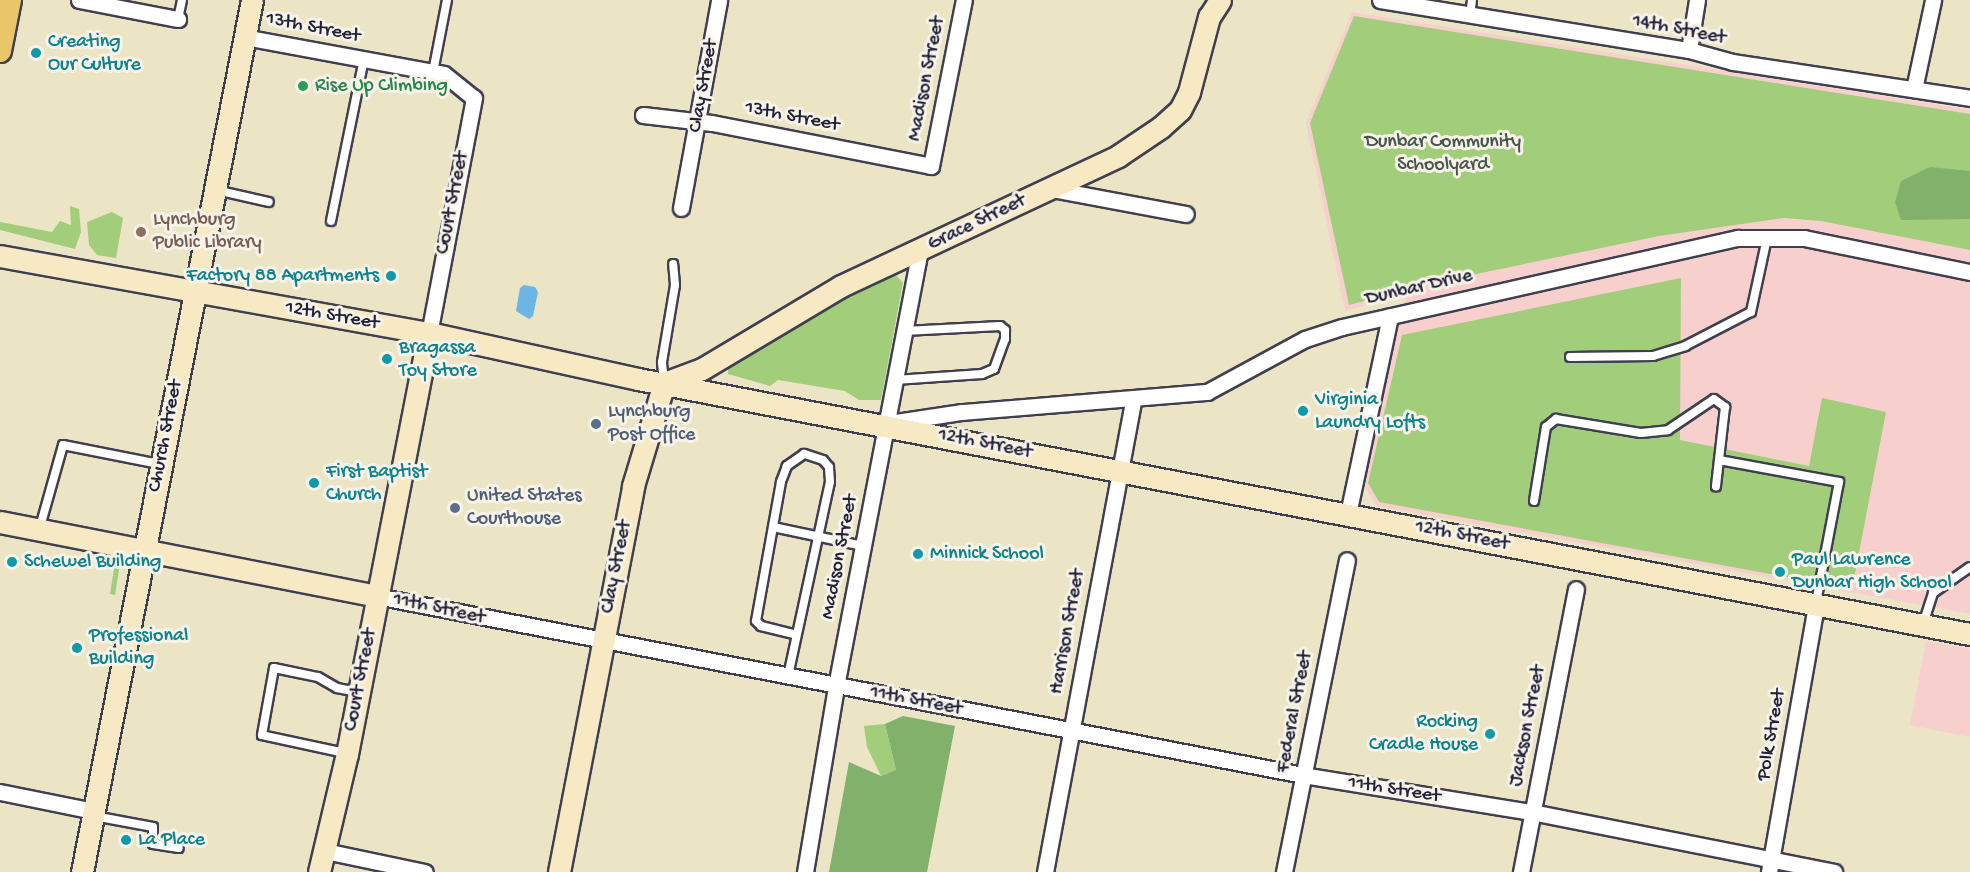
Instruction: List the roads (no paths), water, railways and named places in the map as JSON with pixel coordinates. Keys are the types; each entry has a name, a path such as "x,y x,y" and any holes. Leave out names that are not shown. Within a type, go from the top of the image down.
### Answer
{"main road":[{"path":"0,51 10,0"},
{"name":"Church Street","path":"82,872 252,0"},
{"name":"Grace Street","path":"664,383 702,369 841,286 920,251 1118,156 1180,110 1189,92 1209,17 1220,0"},
{"name":"12th Street","path":"0,256 429,333 664,383 1970,634"},
{"name":"Court Street","path":"319,872 347,754 429,333"},
{"name":"Clay Street","path":"559,872 633,486 664,383"},
{"name":"11th Street","path":"0,522 376,596"}],"street":[{"path":"79,0 178,19"},
{"name":"Clay Street","path":"681,208 719,0"},
{"name":"Madison Street","path":"931,166 964,0"},
{"name":"14th Street","path":"1380,0 1689,50 1733,62 1970,98"},
{"path":"1689,50 1697,0"},
{"path":"1914,89 1933,0"},
{"name":"13th Street","path":"244,37 444,74 474,98"},
{"name":"Court Street","path":"429,333 474,98"},
{"name":"13th Street","path":"643,115 931,166"},
{"path":"1052,189 1186,214"},
{"name":"Dunbar Drive","path":"886,424 962,412 1133,400 1207,392 1305,339 1390,316 1738,238 1804,238 1970,272"},
{"name":"Madison Street","path":"805,872 836,686 920,251"},
{"path":"1348,514 1390,316"},
{"name":"Harrison Street","path":"1045,872 1133,400"},
{"name":"Federal Street","path":"1284,872 1347,560"},
{"name":"Jackson Street","path":"1521,872 1576,589"},
{"name":"11th Street","path":"376,596 602,642 1303,775 1532,812 1770,865 1834,872"},
{"name":"Polk Street","path":"1770,865 1816,606"},
{"path":"0,792 93,814"},
{"path":"325,851 425,872"}],"lane":[{"path":"178,19 183,0"},
{"path":"433,72 447,0"},
{"path":"1470,16 1472,0"},
{"path":"331,221 364,59"},
{"path":"214,190 269,201"},
{"path":"1570,357 1653,356 1684,346 1751,312 1767,238"},
{"name":"Clay Street","path":"664,383 662,362 675,285 673,264"},
{"path":"895,380 982,374 994,369 1005,339 1005,330 1000,326 904,331"},
{"path":"1534,501 1546,427 1556,419 1641,433 1668,430 1714,399 1725,407 1716,486"},
{"path":"40,530 63,445 160,464"},
{"path":"788,676 830,482 829,467 823,460 804,454 787,466 756,621 761,626 796,635"},
{"path":"1719,460 1839,482 1816,606"},
{"path":"773,527 863,546"},
{"path":"1923,625 1933,593 1970,567"},
{"path":"347,754 262,735 274,669 358,692"},
{"path":"93,814 153,827 153,844 179,849"}],"water":[{"path":"524,285 535,287 538,292 533,316 529,319 516,311 520,288"}],"place":[{"name":"Creating Our Culture","path":"36,53"},
{"name":"Rise Up Climbing","path":"303,86"},
{"name":"Lynchburg Public Library","path":"141,232"},
{"name":"Factory 88 Apartments","path":"391,276"},
{"name":"Bragassa Toy Store","path":"387,359"},
{"name":"Virginia Laundry Lofts","path":"1303,411"},
{"name":"Lynchburg Post Office","path":"596,424"},
{"name":"First Baptist Church","path":"314,483"},
{"name":"United States Courthouse","path":"455,508"},
{"name":"Minnick School","path":"918,554"},
{"name":"Schewel Building","path":"12,562"},
{"name":"Paul Lawrence Dunbar High School","path":"1780,572"},
{"name":"Professional Building","path":"77,648"},
{"name":"Rocking Cradle House","path":"1490,734"},
{"name":"La Place","path":"126,840"}],"park label":[{"name":"Dunbar Community Schoolyard","path":"1443,154"}]}
